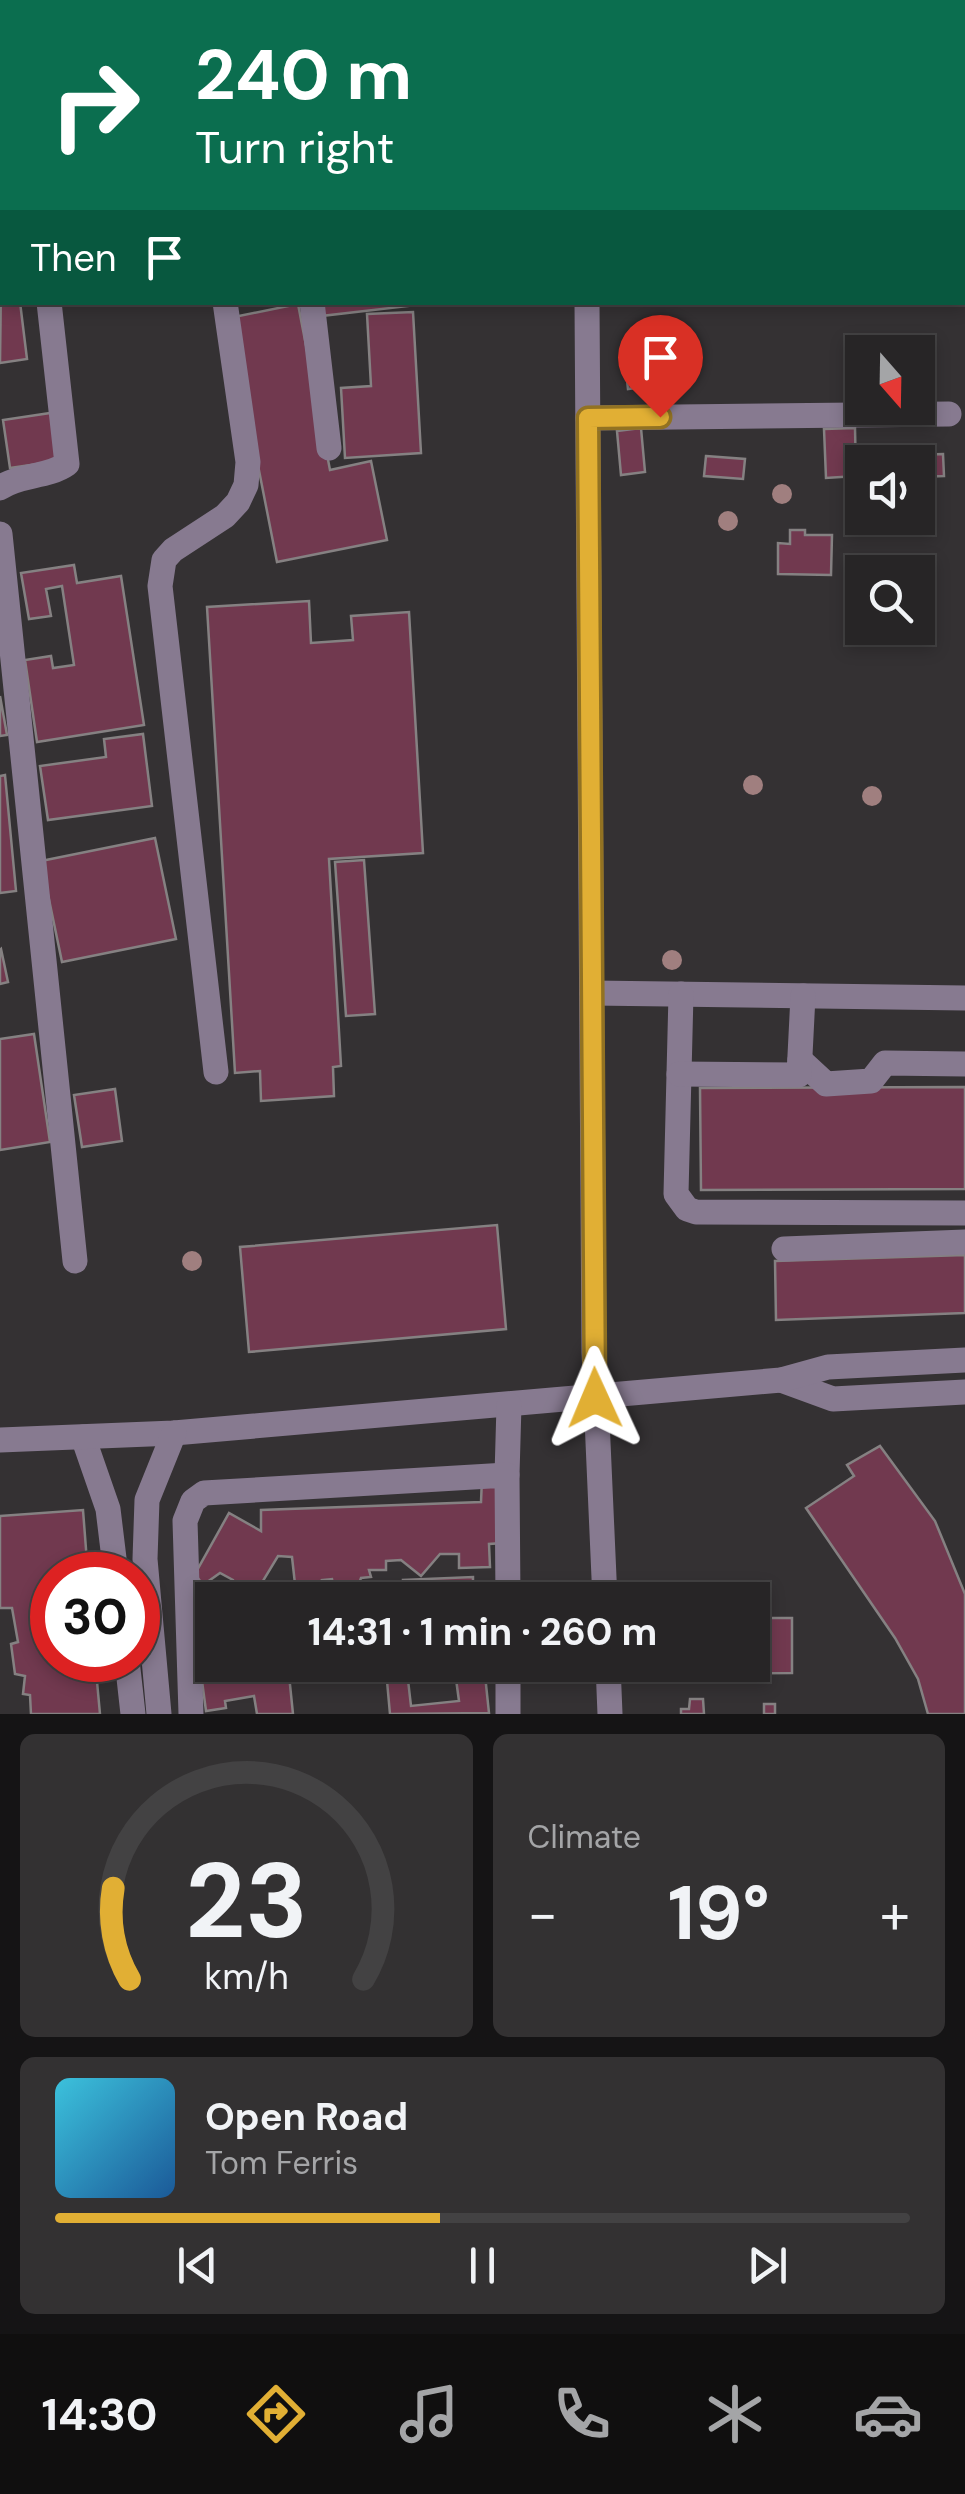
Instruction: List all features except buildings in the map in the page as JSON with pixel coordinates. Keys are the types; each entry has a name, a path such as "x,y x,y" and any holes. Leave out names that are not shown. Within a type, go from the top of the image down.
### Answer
{"street":[{"path":"0,488 11,481 56,472 68,464 49,305"},
{"path":"216,1072 160,586 164,560 226,516 246,485 248,462 224,305"},
{"path":"312,305 329,448"},
{"path":"587,305 595,1398 604,1582"},
{"path":"588,418 949,414"},
{"path":"0,534 74,1261"},
{"path":"592,993 965,998"},
{"path":"681,994 676,1194 687,1210 965,1212"},
{"path":"679,1074 799,1075 803,996"},
{"path":"800,1060 826,1084 872,1081 885,1062 965,1064"},
{"path":"784,1249 965,1242"},
{"path":"0,1440 174,1433 781,1380 828,1367 965,1360"},
{"path":"781,1380 833,1398 965,1392"},
{"path":"508,1582 509,1405"},
{"path":"159,1714 145,1559 148,1500 174,1433"},
{"path":"83,1436 108,1509 113,1552"},
{"path":"191,1714 185,1521 193,1501 216,1490 507,1475"},
{"path":"148,1500 185,1521"},
{"path":"129,1682 132,1714"},
{"path":"508,1682 508,1714"},
{"path":"609,1682 610,1714"}],"route":[{"path":"595,1398 588,418 660,417"}]}
